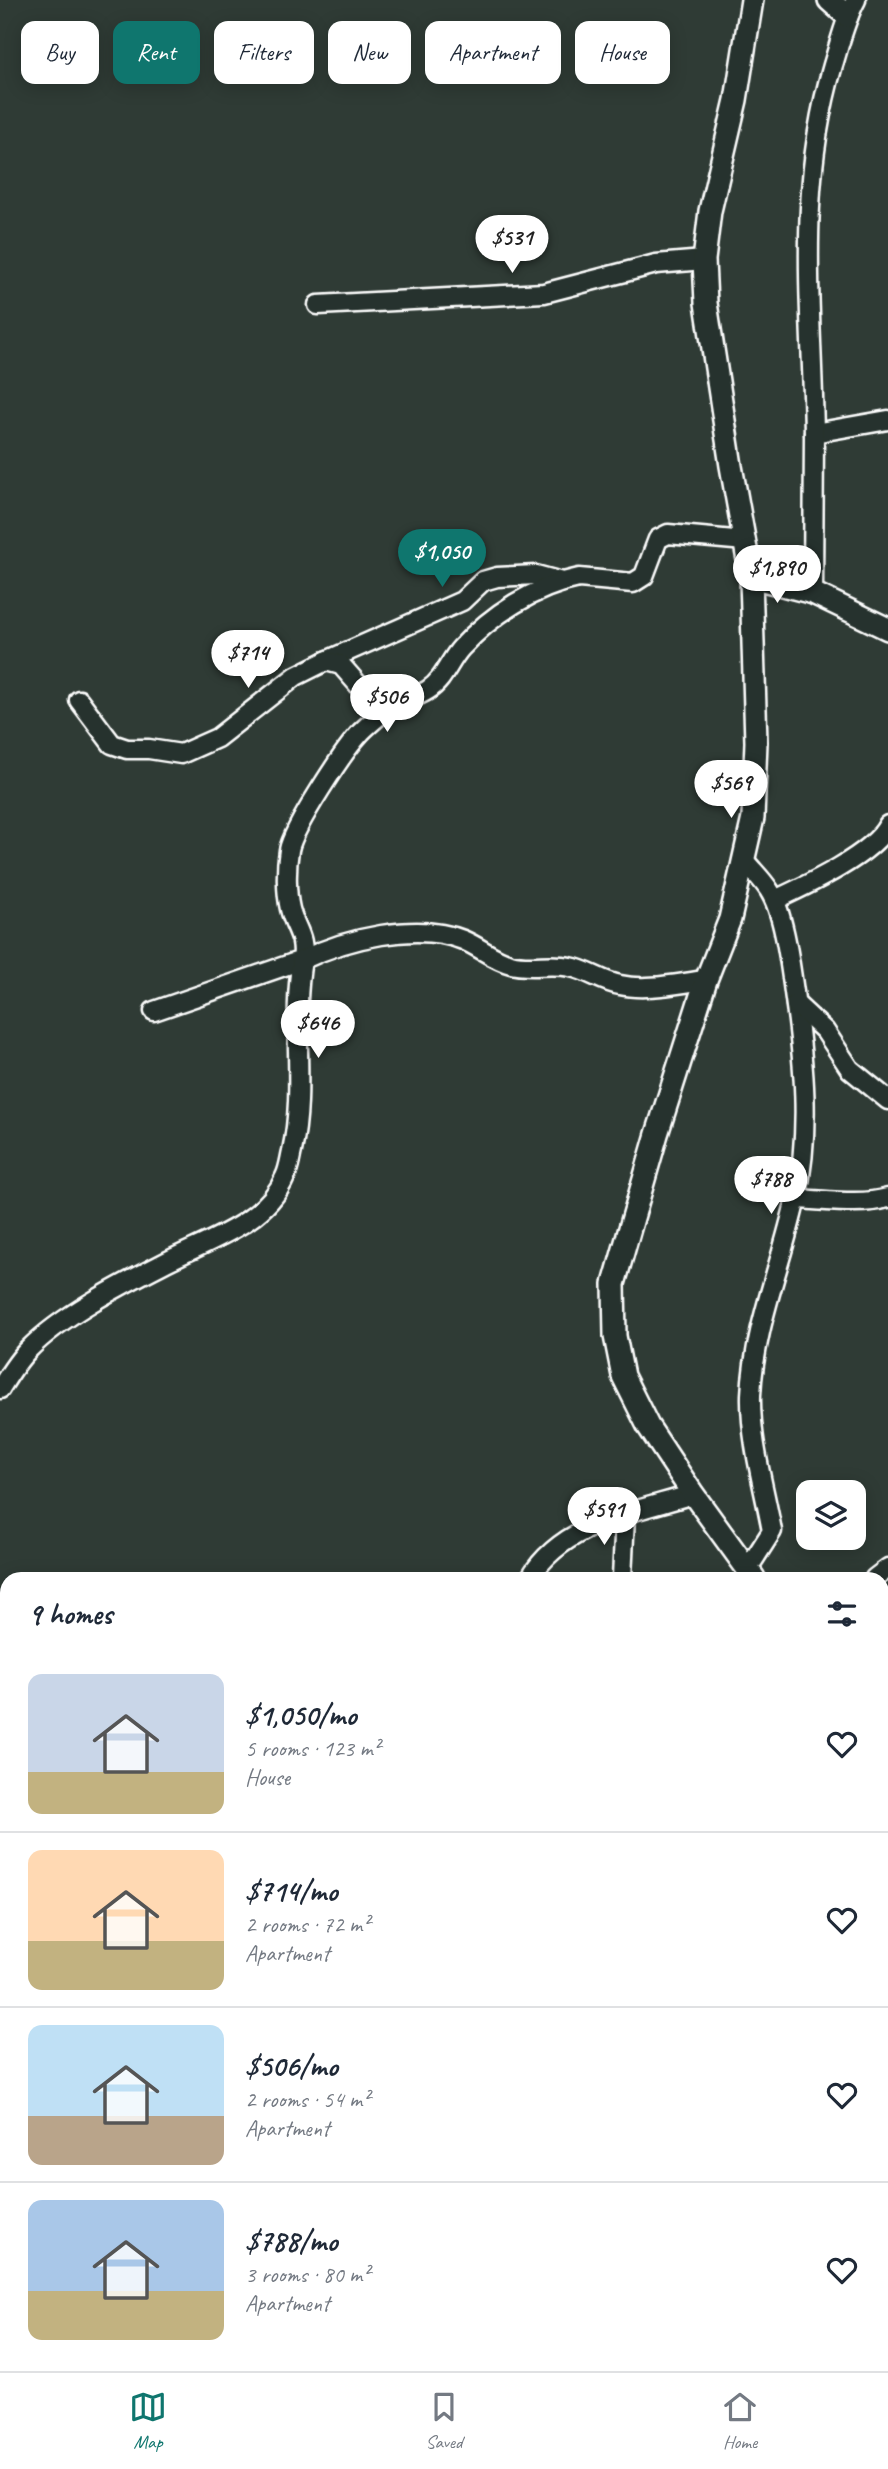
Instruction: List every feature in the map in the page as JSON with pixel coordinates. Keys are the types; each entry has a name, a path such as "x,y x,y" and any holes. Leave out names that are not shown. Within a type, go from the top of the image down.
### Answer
{"street":[{"path":"750,1572 648,1426 624,1376 615,1336 614,1284 657,1133 706,980 730,919 753,818 756,742 751,577 706,303 704,260 710,211 736,100 752,0"},
{"path":"813,593 814,433 808,219 814,152 824,99 852,8 829,0"},
{"path":"318,305 544,293 656,264 704,260"},
{"path":"814,433 888,420"},
{"path":"0,1389 26,1352 46,1334 160,1265 237,1227 259,1212 275,1195 286,1175 299,1107 298,982 304,948 290,910 289,849 297,828 361,732 383,713 429,689 439,680 463,646 511,606 533,593 579,578 633,583 640,581 658,539 668,534 745,541"},
{"path":"79,700 112,744 127,749 181,754 217,738 296,676 463,601 483,581 497,577 536,575 562,582"},
{"path":"751,577 813,593 888,629"},
{"path":"326,661 341,665 383,713"},
{"path":"775,900 868,849 888,825"},
{"path":"745,862 775,900 789,954 806,1099 805,1134 796,1199 763,1320 751,1395 753,1428 772,1531 752,1572"},
{"path":"153,1011 348,942 405,933 463,940 508,964 571,967 622,986 706,980"},
{"path":"796,1004 825,1031 850,1069 888,1100"},
{"path":"796,1199 877,1201 888,1198"},
{"path":"534,1572 560,1544 583,1530 693,1494"},
{"path":"622,1572 625,1516"}]}
